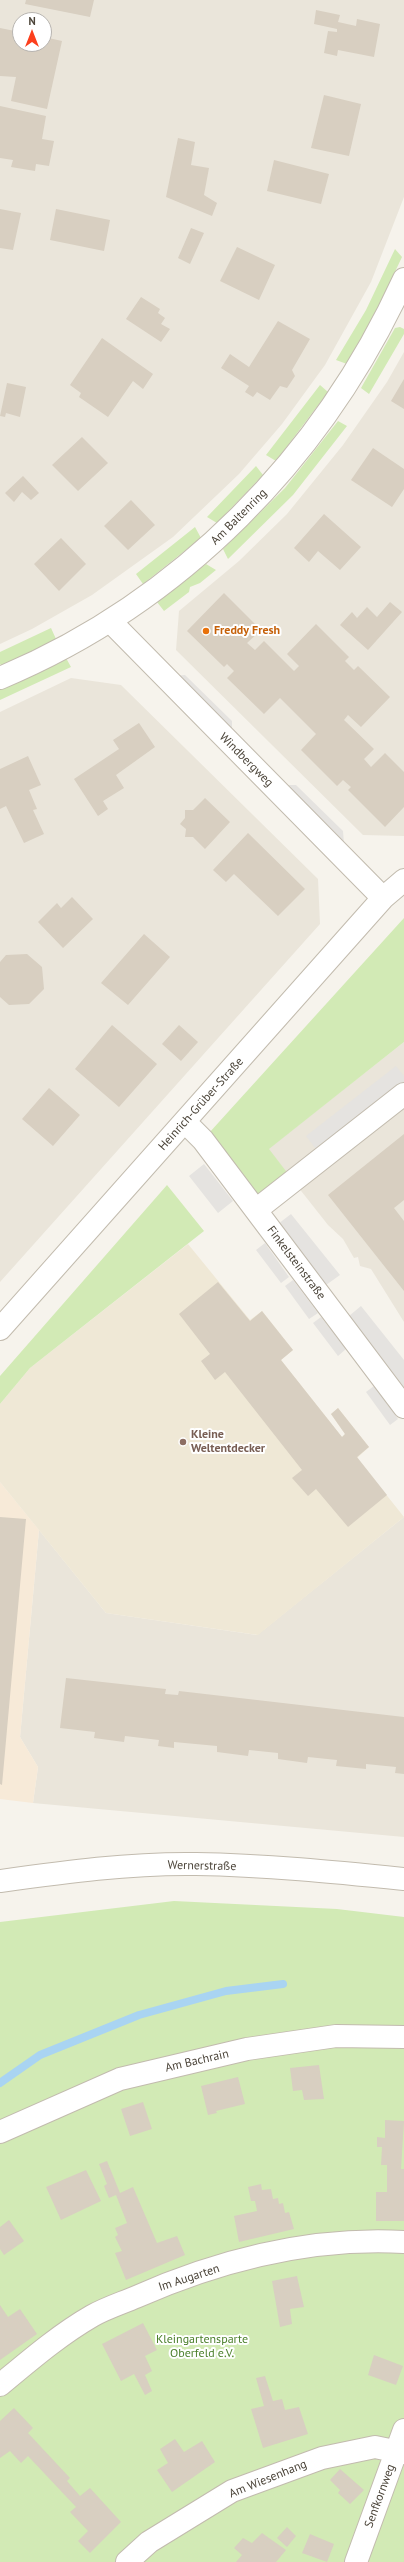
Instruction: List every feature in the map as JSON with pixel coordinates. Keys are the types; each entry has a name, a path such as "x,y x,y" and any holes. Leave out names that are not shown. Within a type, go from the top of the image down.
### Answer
{"street":[{"name":"Am Baltenring","path":"0,678 68,646 110,621 194,559 218,539 274,483 327,415 361,364 404,279"},
{"name":"Windbergweg","path":"110,621 383,898"},
{"name":"Heinrich-Grüber-Straße","path":"0,1329 383,898 404,880"},
{"path":"256,1210 404,1094"},
{"name":"Finkelsteinstraße","path":"185,1122 203,1140 404,1407"},
{"name":"Wernerstraße","path":"0,1881 112,1867 195,1864 312,1870 404,1878"},
{"name":"Am Bachrain","path":"0,2132 120,2079 232,2052 336,2036 404,2037"},
{"name":"Im Augarten","path":"0,2385 26,2362 92,2316 166,2284 276,2250 370,2240 404,2242"},
{"name":"Am Wiesenhang","path":"127,2562 149,2542 232,2491 322,2458 375,2447 402,2445"},
{"name":"Senfkornweg","path":"356,2562 402,2445"}],"shaded area":[{"path":"0,0 404,0 404,197 371,282 325,365 282,424 239,474 173,537 92,595 32,629 0,644"},
{"path":"404,352 404,836 363,835 176,650 179,611 239,561 287,514 343,445 387,382"},
{"path":"185,675 232,721 232,734 172,676"},
{"path":"71,678 121,685 318,879 320,924 0,1282 0,712"},
{"path":"284,785 296,785 343,831 344,844"},
{"path":"404,1042 404,1322 371,1269 360,1266 358,1257 354,1258 343,1239 328,1225 268,1149"},
{"path":"396,1066 404,1076 404,1085 318,1152 306,1136"},
{"path":"204,1164 233,1201 218,1213 189,1176"},
{"path":"291,1214 340,1275 326,1285 278,1224"},
{"path":"265,1243 289,1277 281,1283 256,1250"},
{"name":"Kleine Weltentdecker","path":"188,1244 250,1320 262,1311 293,1350 281,1360 342,1437 345,1434 331,1414 338,1408 369,1447 357,1458 404,1517 258,1635 106,1613 0,1482 0,1404 30,1368"},
{"path":"293,1280 318,1313 309,1319 285,1286"},
{"path":"361,1306 404,1360 404,1387 349,1316"},
{"path":"321,1317 346,1349 338,1356 313,1323"},
{"path":"374,1386 398,1419 390,1425 366,1392"},
{"path":"0,1482 39,1530 20,1737 38,1767 33,1803 0,1799"},
{"path":"404,1517 404,1837 33,1803 38,1767 20,1737 39,1530 106,1613 257,1635"}],"green space":[{"path":"395,249 402,257 374,316 347,364 336,360 366,310"},
{"path":"400,327 404,329 404,334 369,394 361,388 395,328"},
{"path":"320,385 328,392 276,461 266,455"},
{"path":"338,421 347,426 293,495 228,559 223,549 285,488"},
{"path":"256,466 263,475 217,523 207,517"},
{"path":"195,527 201,538 143,584 136,574"},
{"path":"206,564 216,570 200,583 190,587 189,592 164,611 157,602"},
{"path":"51,628 56,639 2,666 0,664 0,652"},
{"path":"66,658 71,667 0,700 0,689"},
{"path":"404,918 404,1042 269,1149 289,1175 268,1193 255,1194 209,1133"},
{"path":"167,1185 204,1231 30,1368 0,1404 0,1376"},
{"name":"Kleingartensparte Oberfeld e.V.","path":"174,1901 337,1909 404,1917 404,2562 0,2562 0,1922"}],"building":[{"path":"26,0 94,0 90,17 25,4"},
{"path":"316,10 340,15 338,22 356,26 357,19 380,24 374,57 338,50 337,56 324,53 328,31 337,32 337,29 314,24"},
{"path":"0,28 12,30 12,52 52,52 52,39 62,41 47,109 11,101 16,77 0,76"},
{"path":"324,95 361,104 349,156 311,148"},
{"path":"0,106 46,116 42,139 54,141 49,166 36,164 35,171 11,167 13,160 0,158"},
{"path":"178,138 195,142 191,165 209,168 204,195 217,203 212,216 166,197"},
{"path":"274,160 329,174 321,204 267,191"},
{"path":"0,209 21,213 13,250 0,248"},
{"path":"56,209 110,220 104,251 50,240"},
{"path":"191,228 204,233 190,264 178,258"},
{"path":"237,247 275,265 259,300 220,281"},
{"path":"141,297 160,309 158,313 165,318 161,324 170,329 161,342 126,319"},
{"path":"278,321 310,339 292,370 295,376 287,388 280,386 270,400 257,392 253,397 245,392 249,386 221,368 230,354 249,367"},
{"path":"102,338 153,374 143,389 133,381 108,417 79,397 81,393 70,385"},
{"path":"404,379 404,409 391,401"},
{"path":"7,383 26,387 20,417 6,413 5,417 0,416"},
{"path":"82,437 108,463 78,491 52,465"},
{"path":"373,448 404,469 404,489 392,507 351,480"},
{"path":"23,476 39,493 31,500 22,492 14,502 5,493"},
{"path":"131,500 155,525 128,550 104,526"},
{"path":"324,514 361,547 340,570 318,551 309,562 294,548"},
{"path":"61,538 86,564 59,591 34,564"},
{"path":"224,593 261,630 247,643 255,650 264,641 294,671 299,666 287,654 316,624 349,657 345,661 354,670 358,666 390,697 361,727 348,715 344,720 374,749 364,759 371,767 385,753 404,772 404,807 385,827 348,790 351,787 343,780 337,786 301,750 316,734 280,698 264,714 227,678 234,671 227,664 224,667 187,631"},
{"path":"390,602 402,612 368,650 340,625 352,612 357,618 367,607 377,617"},
{"path":"139,723 155,747 116,775 124,788 103,801 108,809 98,816 74,779 119,749 113,740"},
{"path":"28,756 41,785 29,790 37,809 33,810 44,834 24,843 6,806 0,809 0,769"},
{"path":"205,798 230,822 205,849 193,837 185,837 186,829 180,824 185,818 185,810 193,810"},
{"path":"248,833 305,889 278,916 234,874 226,882 213,870"},
{"path":"72,897 93,919 63,948 38,922 57,903 61,908"},
{"path":"144,934 170,957 128,1005 101,983"},
{"path":"27,954 42,967 44,989 29,1004 9,1005 0,997 0,962 6,955"},
{"path":"112,1025 157,1064 119,1107 75,1069"},
{"path":"179,1025 198,1042 181,1061 162,1044"},
{"path":"49,1088 80,1115 53,1146 22,1119"},
{"path":"404,1134 404,1200 394,1208 404,1221 404,1291 328,1195"},
{"path":"218,1282 250,1321 262,1311 293,1350 281,1360 342,1437 345,1434 331,1414 338,1408 369,1447 357,1457 387,1495 348,1527 316,1489 308,1496 292,1478 302,1470 225,1372 215,1380 201,1361 210,1354 179,1314"},
{"path":"0,1517 26,1519 2,1785 0,1784"},
{"path":"66,1678 166,1689 165,1694 178,1695 179,1691 404,1717 404,1774 395,1773 396,1767 366,1764 366,1769 336,1766 337,1760 308,1757 307,1763 278,1759 278,1753 249,1750 248,1756 217,1752 217,1746 174,1742 174,1748 158,1746 159,1740 125,1736 124,1742 94,1738 95,1732 60,1728"},
{"path":"319,2065 324,2099 304,2100 302,2090 293,2091 290,2068"},
{"path":"238,2077 245,2104 216,2111 217,2113 208,2115 201,2086"},
{"path":"143,2102 152,2129 130,2136 121,2109"},
{"path":"385,2120 404,2121 401,2169 404,2169 404,2221 376,2221 376,2192 387,2192 387,2165 381,2165 382,2147 377,2147 377,2137 385,2138"},
{"path":"107,2161 120,2193 133,2187 157,2243 177,2236 185,2255 126,2280 115,2253 122,2251 115,2237 118,2235 115,2228 127,2223 116,2195 109,2198 104,2186 107,2184 99,2164"},
{"path":"86,2170 101,2201 61,2220 46,2187"},
{"path":"261,2184 262,2190 271,2189 273,2199 278,2198 279,2204 283,2203 285,2213 289,2212 294,2229 239,2242 234,2216 257,2211 255,2201 251,2201 248,2187"},
{"path":"9,2220 24,2241 4,2255 0,2249 0,2227"},
{"path":"297,2276 304,2307 290,2309 292,2324 280,2327 272,2281"},
{"path":"0,2305 8,2317 20,2309 37,2334 0,2360"},
{"path":"143,2323 157,2350 145,2356 152,2371 145,2375 152,2391 145,2395 134,2374 121,2381 102,2344"},
{"path":"374,2355 403,2366 396,2385 368,2375"},
{"path":"265,2376 273,2401 282,2399 285,2410 299,2407 308,2434 263,2448 251,2409 264,2406 256,2378"},
{"path":"14,2408 33,2428 28,2433 70,2478 67,2481 80,2496 90,2488 121,2522 90,2553 78,2541 88,2531 70,2512 76,2507 28,2456 21,2463 10,2451 0,2458 0,2421"},
{"path":"175,2439 184,2452 202,2441 215,2462 172,2492 157,2470 168,2463 160,2449"},
{"path":"340,2469 364,2490 350,2504 338,2493 340,2490 330,2480"},
{"path":"287,2527 296,2536 287,2547 277,2538"},
{"path":"262,2533 286,2550 276,2562 236,2562 242,2555 234,2548 243,2538 252,2543"},
{"path":"310,2534 334,2544 327,2562 302,2553"}],"waterway":[{"path":"0,2083 40,2055 139,2015 226,1991 283,1984"}],"place":[{"name":"Freddy Fresh","path":"206,631"},
{"name":"Kleine Weltentdecker","path":"183,1442"}]}
